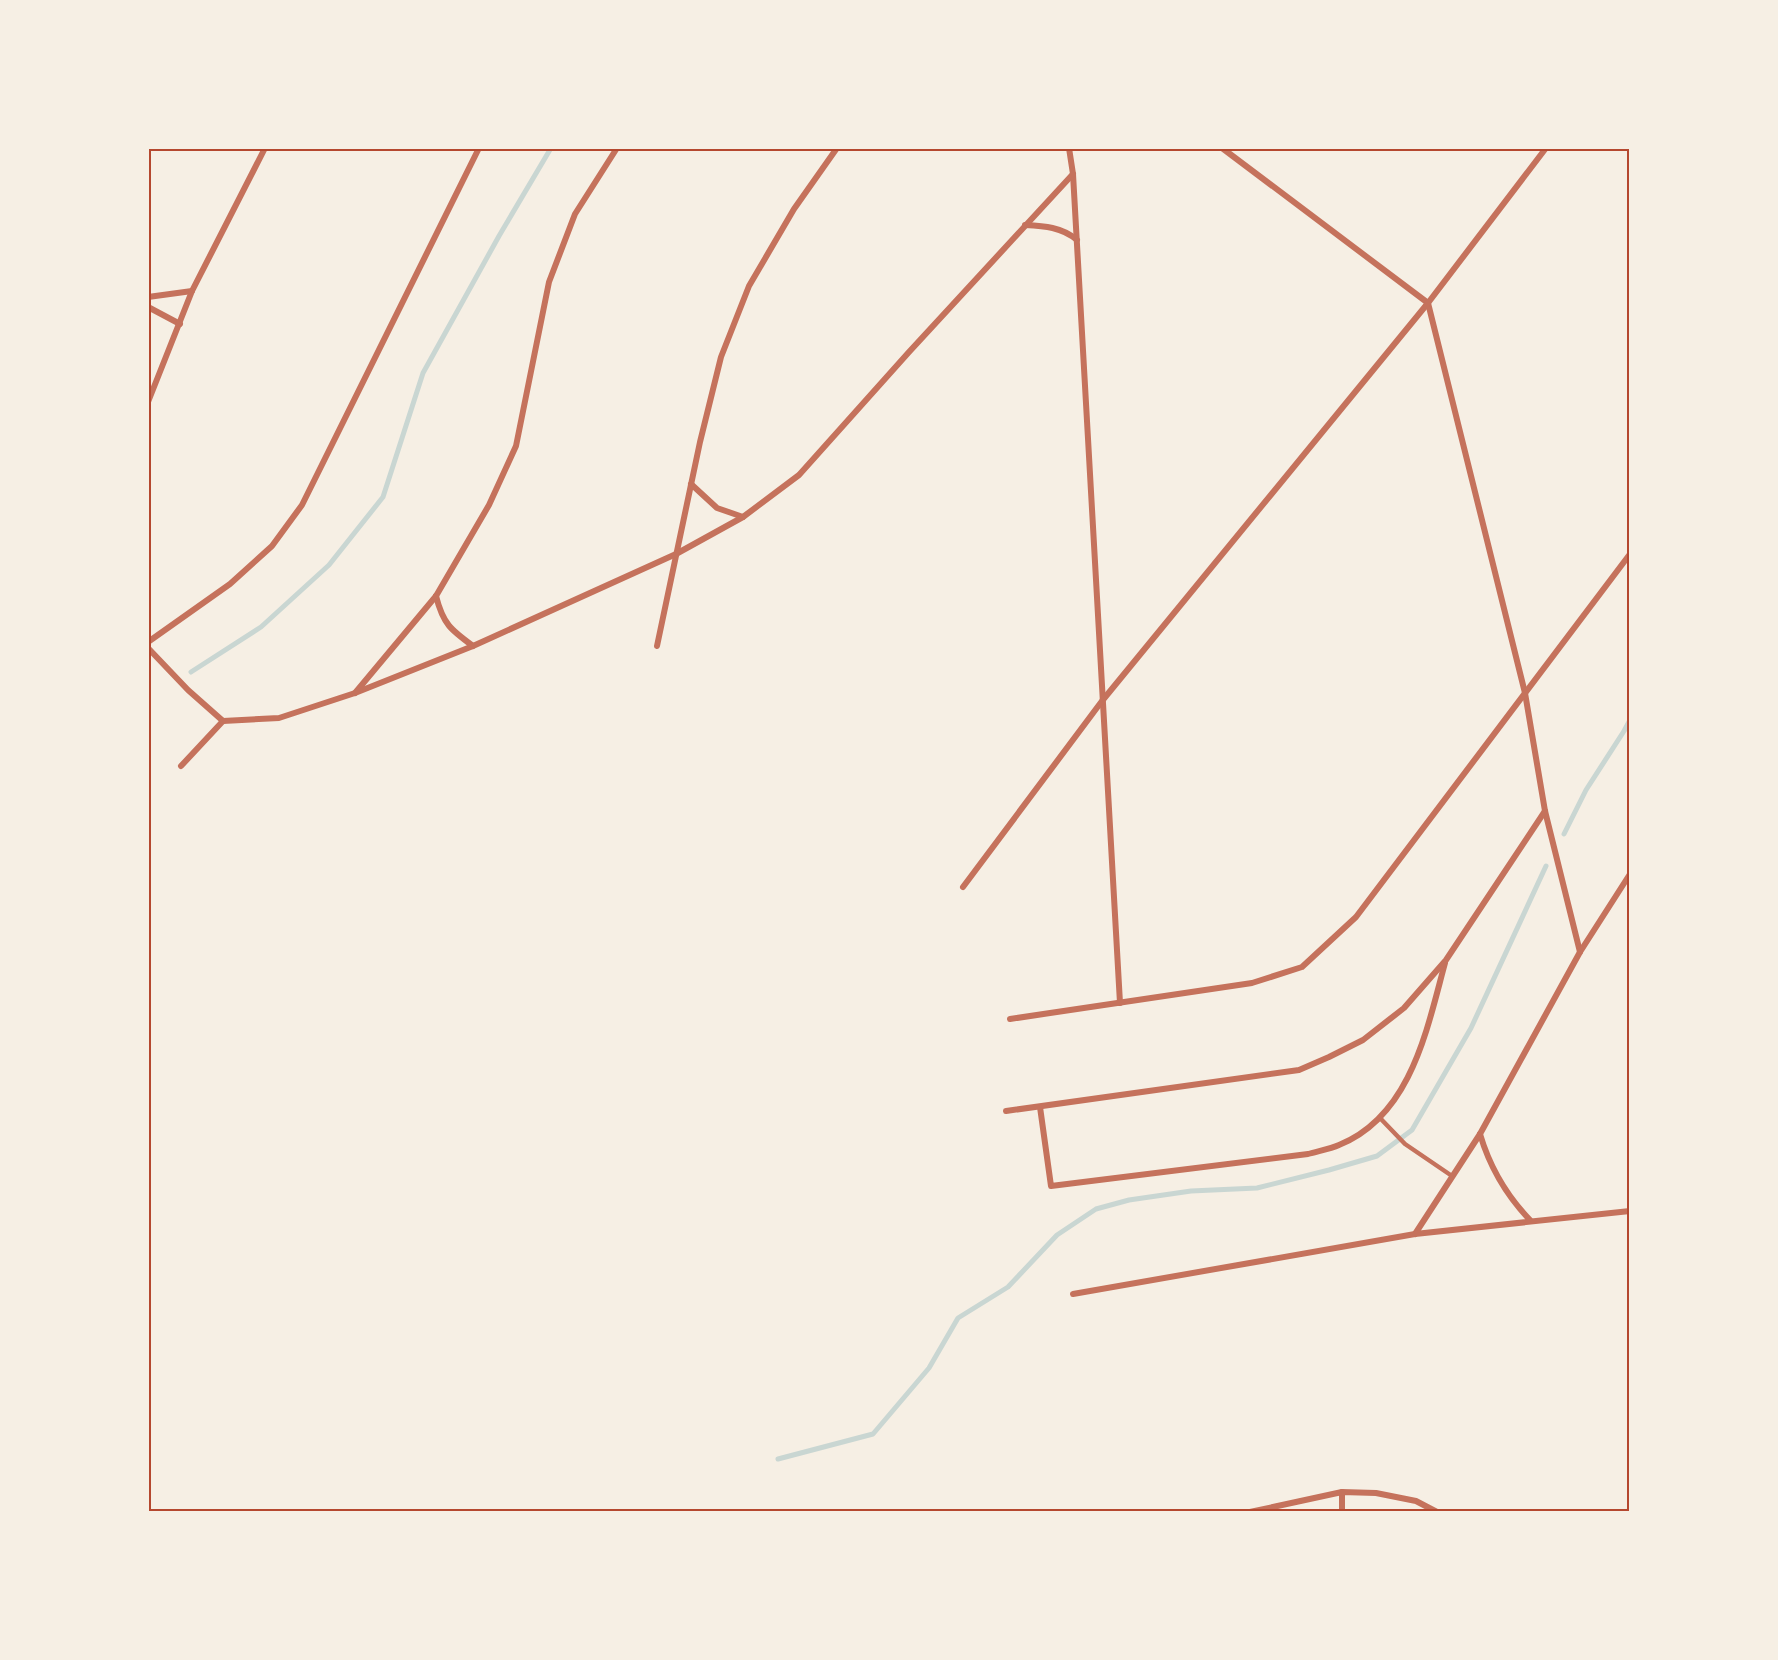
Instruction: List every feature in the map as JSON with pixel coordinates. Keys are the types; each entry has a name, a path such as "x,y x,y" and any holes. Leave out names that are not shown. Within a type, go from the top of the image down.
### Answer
{"street":[{"path":"148,402 192,291 265,148"},
{"path":"148,642 230,584 272,546 302,506 478,148"},
{"path":"355,693 436,596 489,505 516,446 549,282 575,214 617,148"},
{"path":"657,646 691,484 721,357 749,286 794,209 837,148"},
{"path":"1070,148 1074,174 1120,1003"},
{"path":"1222,148 1428,303 1525,693 1545,811 1580,952"},
{"path":"963,887 1102,701 1428,303 1546,148"},
{"path":"181,766 222,721 279,718 355,693 473,646 676,554 743,517 799,475 1074,174"},
{"path":"1025,225 1048,226 1068,232 1077,240"},
{"path":"148,297 192,291"},
{"path":"148,307 180,324"},
{"path":"691,484 717,508 743,517"},
{"path":"1010,1019 1252,983 1302,966 1356,917 1629,554"},
{"path":"436,596 440,615 453,632 473,646"},
{"path":"148,648 188,690 222,721"},
{"path":"1006,1112 1299,1070 1363,1040 1404,1008 1446,960 1545,811"},
{"path":"1415,1234 1480,1134 1580,952 1629,874"},
{"path":"1041,1107 1051,1186 1308,1154 1340,1145 1380,1118 1396,1097 1422,1046 1446,960"},
{"path":"1480,1134 1490,1163 1504,1190 1530,1220"},
{"path":"1073,1294 1415,1234 1628,1210"},
{"path":"1250,1512 1342,1492 1376,1493 1416,1501 1437,1512"},
{"path":"1342,1492 1342,1512"}],"lane":[{"path":"1380,1118 1406,1144 1452,1176"}],"waterway":[{"path":"191,672 261,627 329,565 383,497 423,373 551,148"},
{"path":"1564,834 1586,790 1630,720"},
{"path":"778,1459 873,1434 929,1368 958,1318 1008,1287 1057,1235 1096,1209 1129,1200 1191,1191 1257,1188 1377,1156 1412,1130 1471,1028 1546,866"}]}
